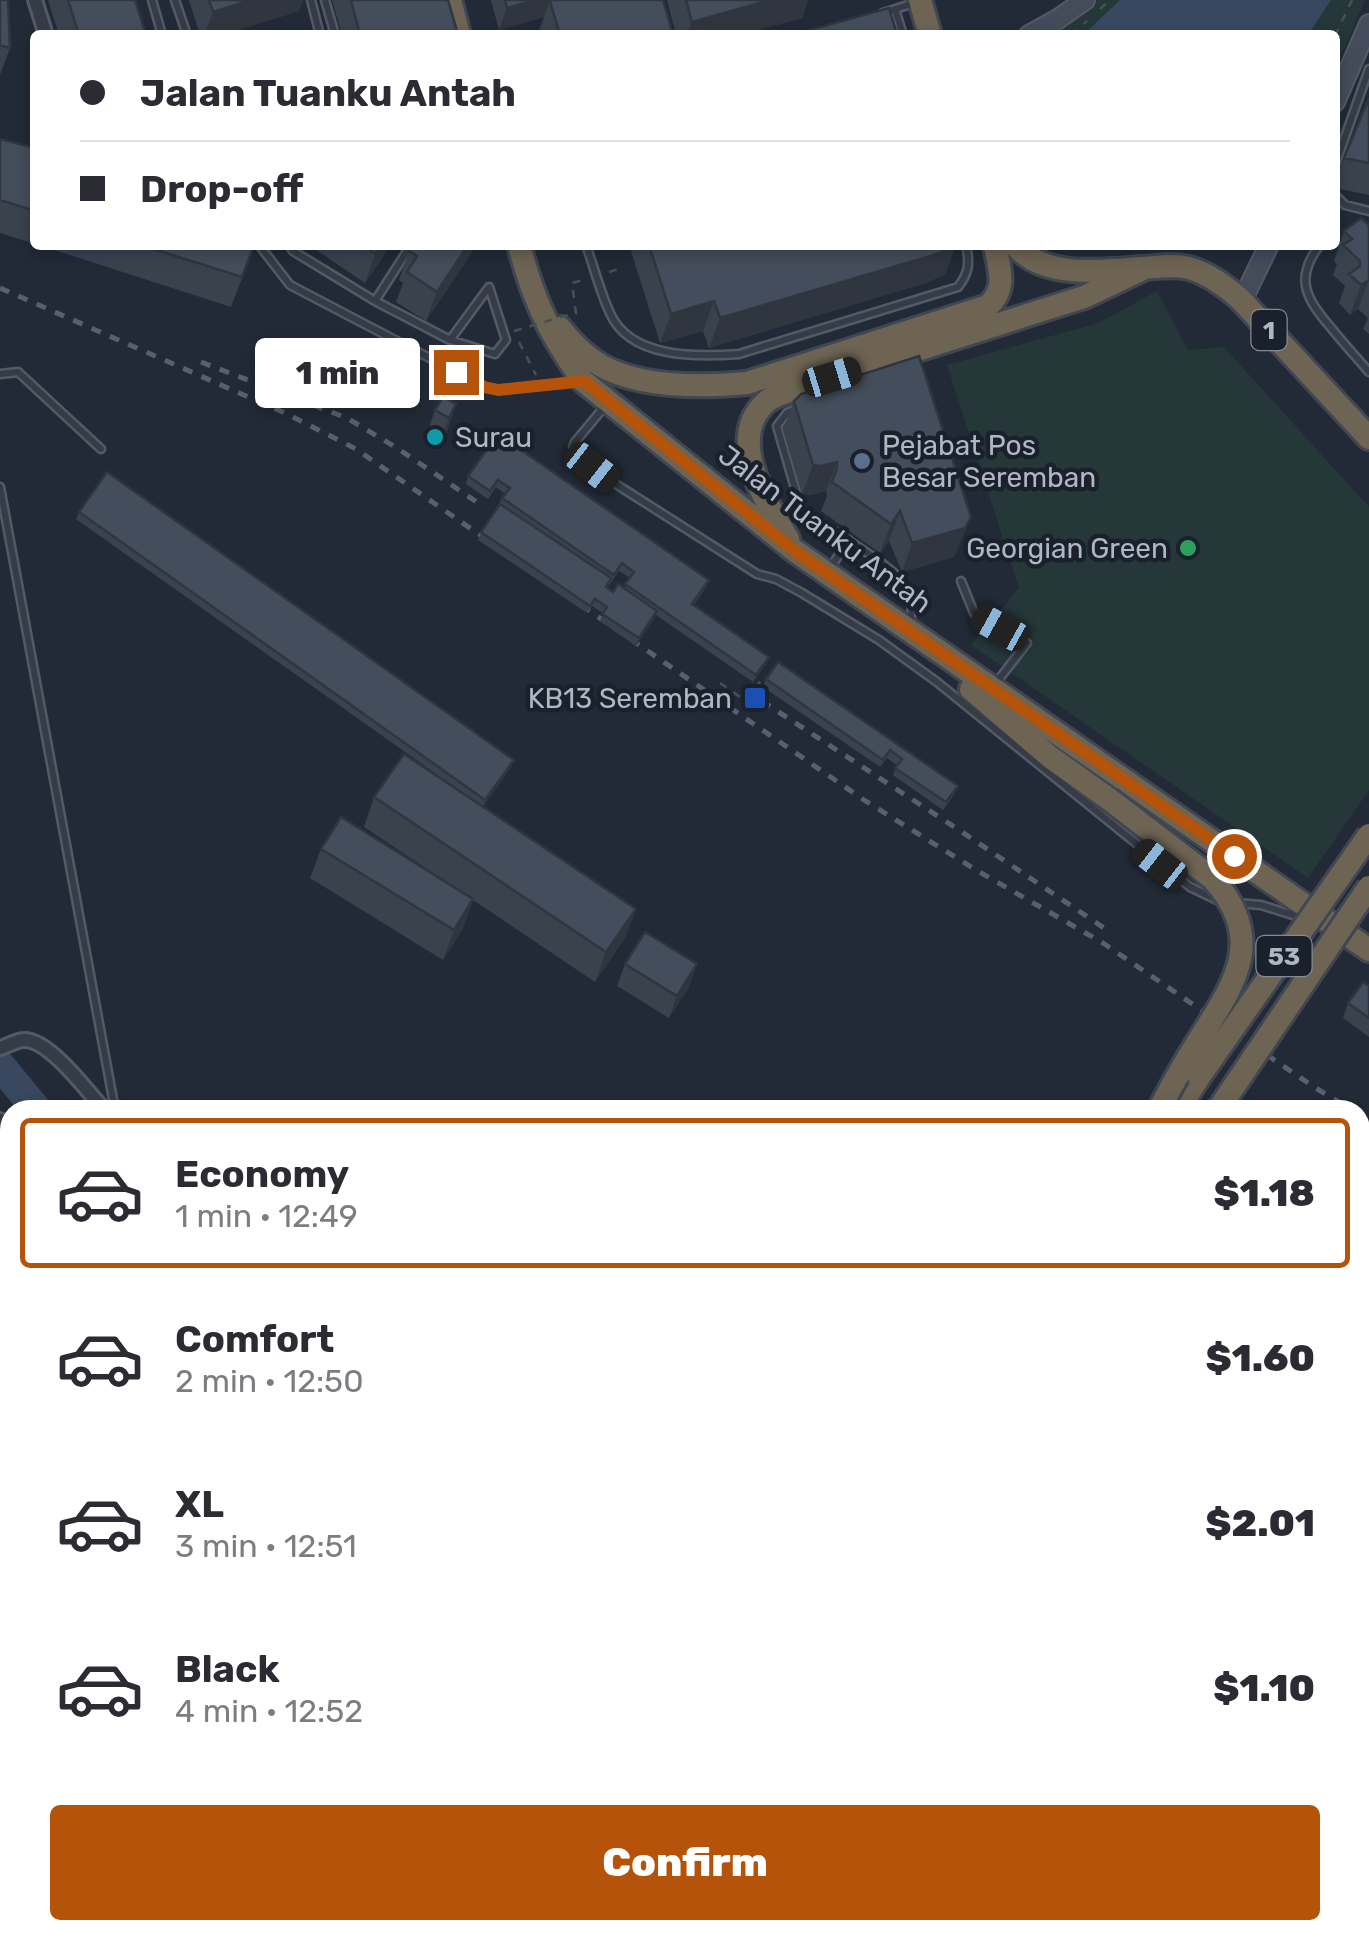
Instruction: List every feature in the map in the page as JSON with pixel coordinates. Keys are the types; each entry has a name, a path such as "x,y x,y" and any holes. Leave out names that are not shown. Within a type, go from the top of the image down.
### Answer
{"highway":[{"path":"450,0 459,30"},
{"path":"920,0 929,30"},
{"name":"1","path":"519,250 531,289 574,344 601,366 630,376 707,386 747,383 988,306 998,296 1001,282 996,250"},
{"name":"1","path":"1018,250 1049,266 1102,271 1188,268 1224,285 1369,438"},
{"name":"1","path":"795,551 762,496 751,465 748,446 752,427 757,412 769,399 1084,296 1146,268"},
{"name":"Jalan Tuanku Antah","path":"531,289 562,351 584,381 795,551 1362,945"},
{"path":"916,635 1050,757 1212,878 1236,911 1241,929 1239,970 1164,1100"},
{"name":"53","path":"1185,1100 1369,836"},
{"name":"53","path":"1225,1100 1369,888"}],"street":[{"path":"36,0 45,30"},
{"path":"1045,30 1085,0"},
{"path":"1340,91 1369,24"},
{"path":"1242,301 1266,250"},
{"path":"2,1047 24,1040 40,1044 95,1100"}],"lane":[{"path":"152,0 161,30"},
{"path":"175,0 185,30"},
{"path":"310,0 319,30"},
{"path":"325,0 334,30"},
{"path":"880,14 920,0"},
{"path":"895,8 902,30"},
{"path":"1340,151 1369,69"},
{"path":"1340,201 1369,211"},
{"path":"263,250 290,285 484,387 498,390 584,381"},
{"path":"292,250 375,301 450,340 494,354 506,340 489,287 450,340"},
{"path":"375,301 408,250"},
{"path":"588,250 610,316 623,333 656,350 707,356 739,354 958,287 967,275 967,250"},
{"path":"1316,250 1308,261 1308,296 1369,372"},
{"path":"0,374 18,372 101,449"},
{"path":"608,401 575,442 574,453 611,481 757,574 802,593 879,640 1190,887 1220,902 1261,905 1319,924 1362,945"},
{"path":"804,407 787,412 777,426 802,509 894,573 914,598 916,635"},
{"path":"0,487 114,1100"},
{"path":"827,572 849,540"},
{"path":"962,581 974,613 1027,643 992,688"}],"path":[{"path":"1338,30 1352,0"},
{"path":"541,385 514,332 568,315"},
{"path":"720,683 746,701 765,674"}],"shaded area":[{"path":"1097,0 1365,0 1340,58 1340,30 1059,30"},
{"name":"Georgian Green","path":"1157,291 1188,350 1224,347 1369,507 1369,790 1308,878 971,645 1019,588 947,365 1098,323"}],"water":[{"path":"1120,0 1331,0 1311,30 1088,30"}],"building":[{"path":"0,0 8,0 10,48 0,45"},
{"path":"68,0 135,0 144,30 77,30"},
{"path":"209,0 251,0 213,12"},
{"path":"351,0 448,0 457,30 359,30"},
{"path":"505,0 535,0 507,8"},
{"path":"663,0 672,30 559,30 550,1"},
{"path":"686,0 770,0 692,22"},
{"path":"889,8 896,30 810,30"},
{"path":"1369,98 1369,163 1344,158"},
{"path":"0,139 30,147 30,209 0,200"},
{"path":"1361,218 1369,225 1369,280 1361,285 1349,274 1360,266 1360,261 1343,245 1352,239 1344,231"},
{"path":"157,250 252,250 242,277"},
{"path":"465,250 437,292 407,272 417,256 409,251"},
{"path":"651,250 945,250 720,318 714,301 671,314"},
{"name":"Pejabat Pos Besar Seremban","path":"919,356 971,517 965,528 912,543 900,511 891,524 832,482 837,462 813,465 794,401 801,394"},
{"path":"443,397 456,404 449,418 435,410"},
{"path":"498,434 709,580 692,604 769,657 756,675 625,584 634,572 622,563 614,575 502,498 510,488 498,480 490,491 468,476"},
{"path":"107,472 514,760 485,800 79,512"},
{"path":"500,504 611,578 606,587 613,592 618,584 657,611 639,638 602,614 607,607 595,599 590,606 481,532"},
{"path":"778,662 958,786 946,802 895,768 902,759 890,750 883,760 766,679"},
{"path":"404,754 636,909 606,952 374,797"},
{"path":"341,817 473,899 454,930 321,849"},
{"path":"645,932 697,964 677,996 625,964"},
{"path":"1363,982 1369,986 1369,1018 1348,1003"}],"waterway":[{"path":"0,1065 29,1100"}],"railway":[{"path":"0,288 285,413 356,449 503,551"},
{"path":"201,362 347,418 484,507"},
{"path":"565,594 864,800 1103,943 1335,1100"},
{"path":"745,690 1107,930"}],"place":[{"name":"Surau","path":"435,437"},
{"name":"Pejabat Pos Besar Seremban","path":"862,461"},
{"name":"Georgian Green","path":"1188,548"},
{"name":"KB13 Seremban","path":"755,698"}],"route":[{"path":"456,372 498,390 584,381 795,551 1234,856"}]}
